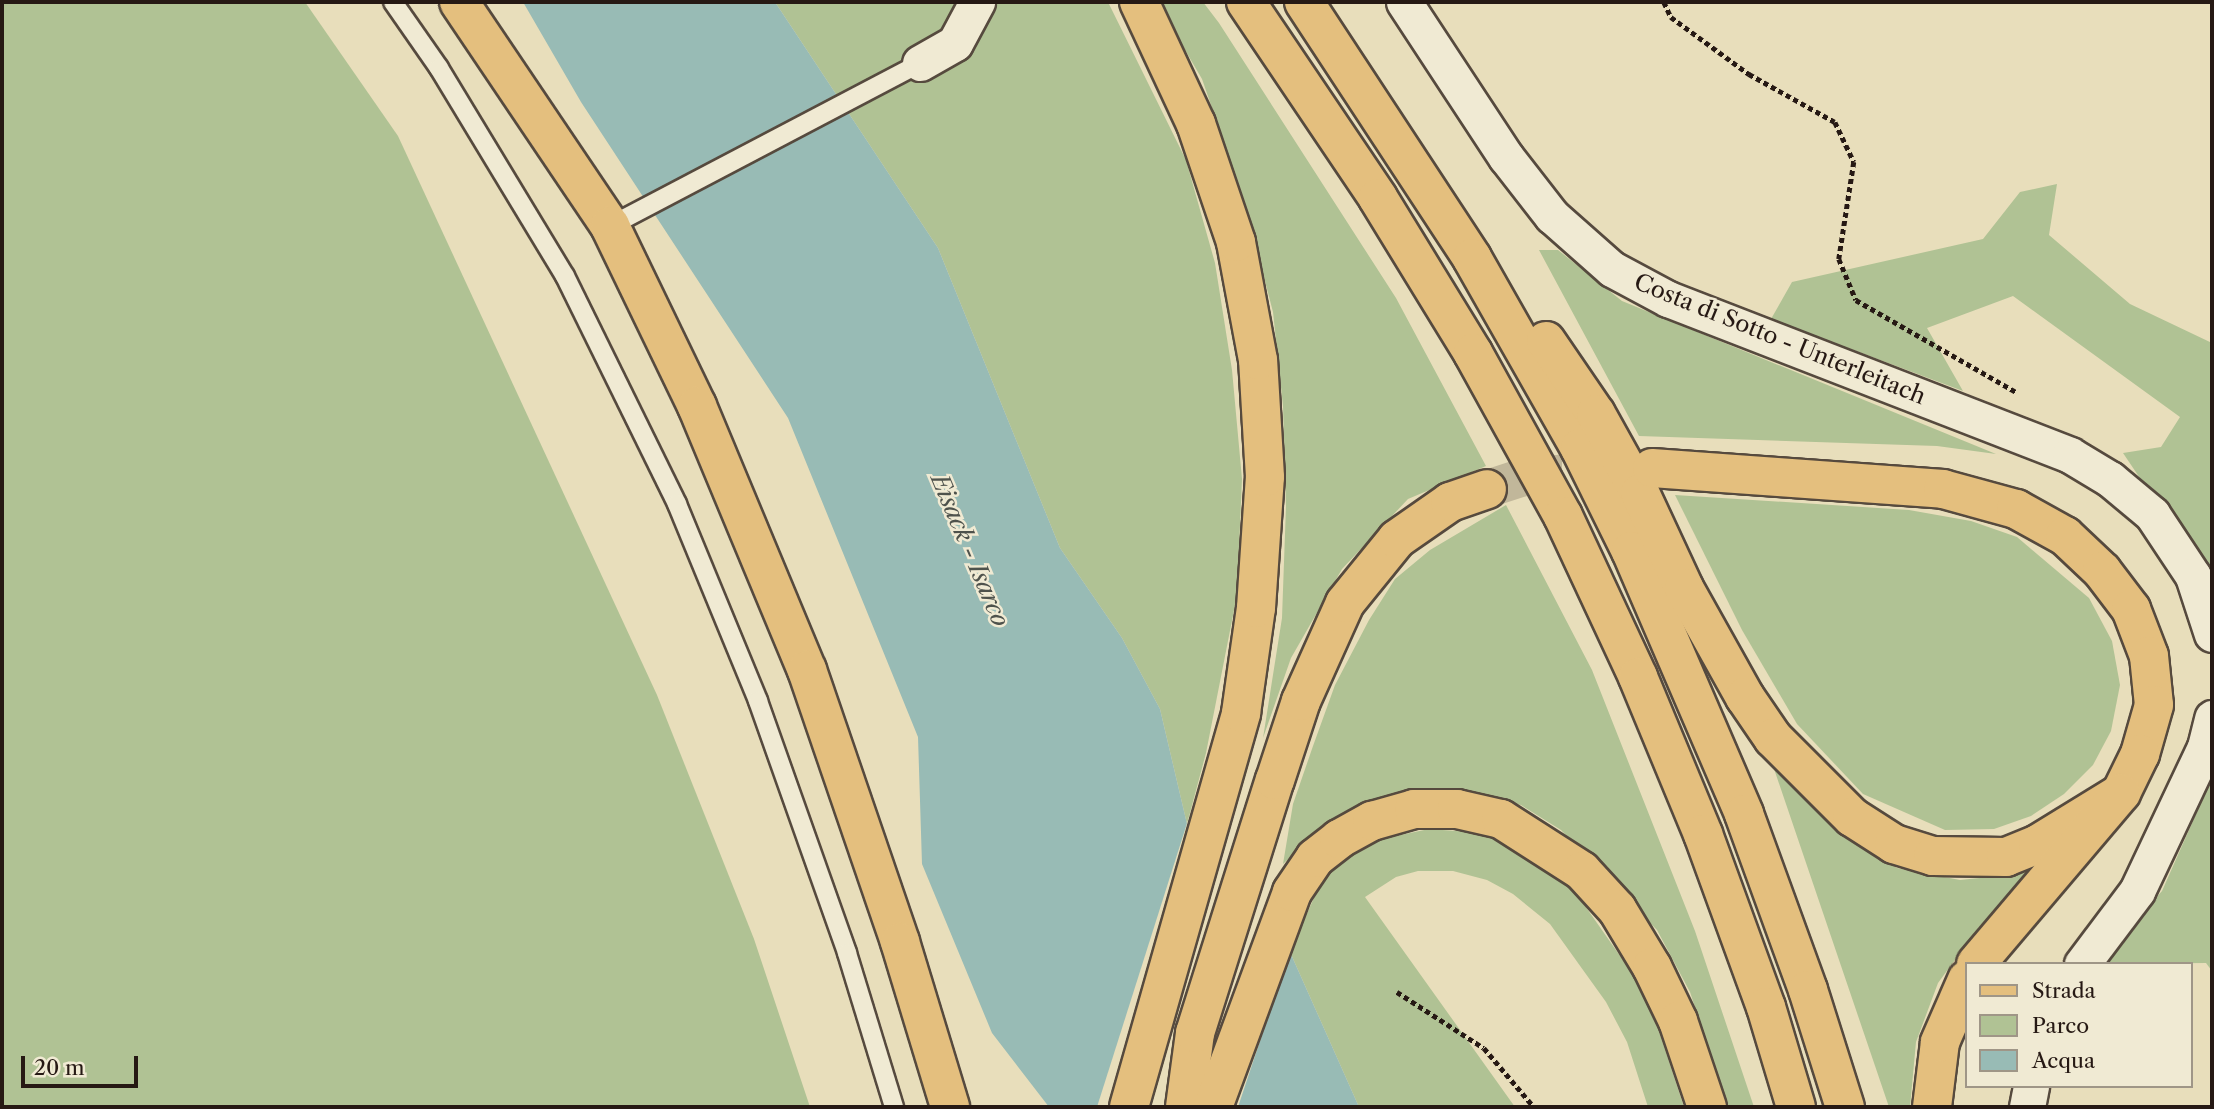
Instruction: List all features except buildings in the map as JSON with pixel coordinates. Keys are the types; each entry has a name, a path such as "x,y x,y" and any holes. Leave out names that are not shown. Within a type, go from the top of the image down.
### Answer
{"main road":[{"path":"459,2 623,219 697,406 807,670 900,942 950,1107"},
{"path":"1129,1107 1241,713 1256,608 1265,477 1258,360 1237,242 1196,124 1139,2"},
{"path":"1246,2 1378,198 1473,353 1563,516 1638,677 1703,834 1766,1007 1796,1107"},
{"path":"1304,2 1472,258 1580,448 1680,656 1772,889 1845,1107"},
{"path":"1472,258 1554,351 1596,414 1640,493 1684,589 1752,708 1805,774 1852,817 1894,844 1933,856 2006,857 2038,844 2121,793"},
{"path":"1652,468 1943,489 2016,509 2065,536 2102,571 2131,609 2148,656 2154,705 2140,754 2121,793 1978,962"},
{"path":"1185,1107 1195,1033 1275,780 1301,701 1345,603 1397,539 1450,502 1487,489"},
{"path":"1213,1107 1235,1058 1277,925 1315,858 1372,821 1414,808 1457,809 1501,819 1540,840 1582,871 1616,909 1678,1021 1707,1107"},
{"path":"1932,1107 1940,1042 1966,982"},
{"path":"1153,1107 1195,1033"}],"street":[{"path":"920,63 955,43 977,2"},
{"name":"Costa di Sotto - Unterleitach","path":"1404,2 1513,167 1552,216 1612,269 1668,299 2070,455 2110,479 2152,514 2193,576 2212,634"},
{"path":"2084,962 2137,891 2205,747 2212,718"},
{"path":"2027,1107 2031,1088"}],"lane":[{"path":"393,2 439,68 565,276 677,504 758,701 847,953 894,1107"},
{"path":"623,219 920,63"}],"path":[{"path":"1664,2 1671,17 1749,74 1835,122 1854,162 1839,259 1856,300 2015,391 2023,400"},
{"path":"1397,992 1483,1048 1534,1107"}],"green space":[{"path":"2,2 305,2 398,136 657,695 754,939 810,1107 2,1107"},
{"path":"775,2 1108,2 1186,160 1215,263 1232,370 1242,479 1237,595 1206,753 1187,824 1160,709 1122,638 1060,548 938,248"},
{"path":"1157,2 1203,2 1219,23 1396,298 1486,466 1408,499 1342,569 1291,658 1263,738 1282,618 1286,506 1283,406 1273,312 1244,200 1202,79"},
{"path":"2057,184 2049,235 2130,304 2212,343 2212,585 2123,453 2161,447 2180,417 2013,296 1927,328 1963,391 1771,319 1792,282 1983,239 2020,192"},
{"path":"1539,250 1558,250 1622,301 1996,454 1937,446 1639,436"},
{"path":"1675,495 1909,510 1971,521 2017,537 2089,598 2112,641 2120,685 2111,731 2093,765 2064,794 2031,816 1994,829 1945,830 1863,794 1797,724 1742,630"},
{"path":"1506,505 1592,670 1695,931 1754,1107 1728,1107 1690,992 1657,930 1561,830 1521,805 1434,789 1396,795 1312,837 1283,864 1293,804 1313,746 1335,685 1369,620 1395,579 1430,550"},
{"path":"1771,760 1834,829 1897,868 1960,880 1999,876 2046,862 1979,927 1938,983 1916,1042 1910,1107 1889,1107"},
{"path":"2212,778 2212,971 2206,963 2100,962 2162,891"},
{"path":"1429,829 1483,833 1517,845 1576,893 1632,973 1657,1025 1684,1107 1648,1107 1627,1042 1606,1002 1550,924 1513,894 1487,880 1453,871 1418,871 1396,877 1365,897 1515,1107 1359,1107 1290,952 1324,875 1372,841"}],"water":[{"name":"Eisack - Isarco","path":"523,2 775,2 938,248 1060,548 1122,638 1160,709 1187,824 1290,952 1359,1107 1049,1107 992,1033 922,864 918,737 788,418 581,102"}],"pier":[{"path":"1189,817 1291,948 1238,1107 1097,1107"}],"tunnel":[{"path":"1487,489 1525,477 1622,468"}]}
